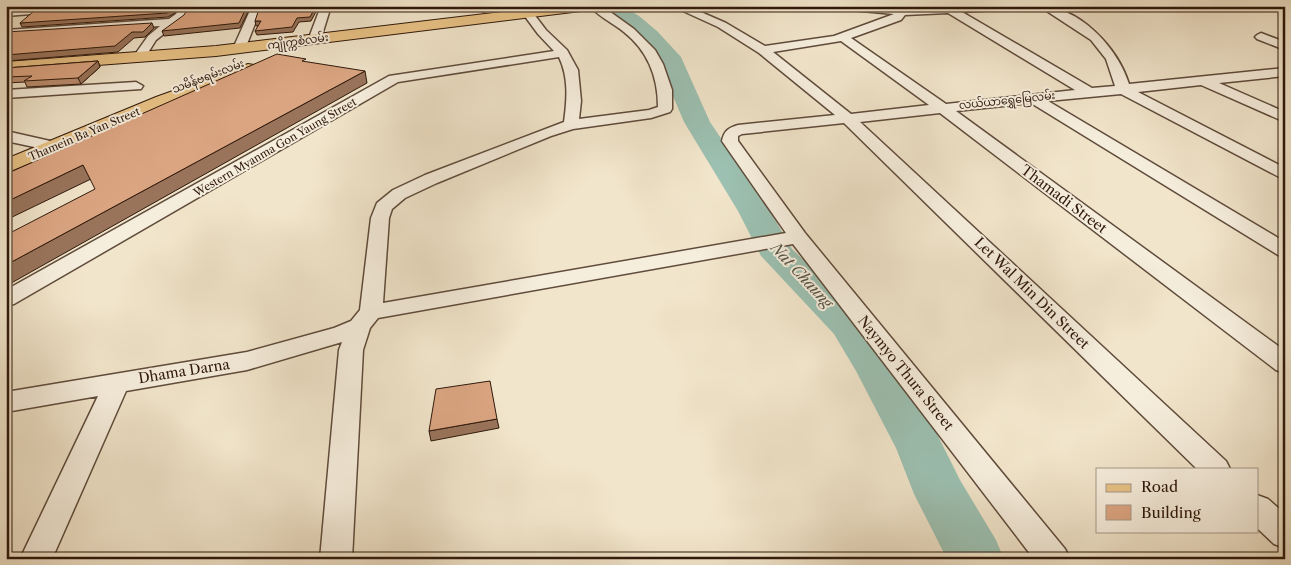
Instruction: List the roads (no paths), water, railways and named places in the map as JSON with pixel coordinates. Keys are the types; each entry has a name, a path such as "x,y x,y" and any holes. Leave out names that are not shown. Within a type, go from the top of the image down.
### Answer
{"main road":[{"name":"ကျိုက္ကစံလမ်း","path":"372,28 527,13 571,6"},
{"name":"ကျိုက္ကစံလမ်း","path":"6,67 149,55 589,6"},
{"name":"သမိန်ဗရမ်းလမ်း","path":"350,32 372,28 419,13 429,19 442,20"},
{"name":"သမိန်ဗရမ်းလမ်း","path":"169,94 265,63 397,15"},
{"name":"ကျိုက္ကစံလမ်း","path":"6,62 149,55 317,37"},
{"name":"သမိန်ဗရမ်းလမ်း","path":"169,94 266,55 317,37"},
{"path":"149,55 191,60 199,63 201,68 195,75 169,94"},
{"name":"Thamein Ba Yan Street","path":"6,167 47,145 169,94"},
{"path":"6,159 47,145"}],"street":[{"path":"6,11 10,6"},
{"path":"6,11 96,6"},
{"path":"149,55 152,38 180,16 186,6"},
{"path":"241,44 256,6"},
{"path":"317,37 326,6"},
{"path":"336,559 351,350 365,319 383,208 399,194 431,179 571,125 651,114 661,112 666,107 664,90 657,64 651,53 630,31 595,6"},
{"name":"Let Wal Min Din Street","path":"677,6 722,25 763,50 847,118 1215,468"},
{"path":"840,6 902,12 1011,6"},
{"path":"1044,6 1083,26 1097,38 1120,72 1123,89 1285,175"},
{"path":"951,10 1088,92"},
{"path":"763,50 843,37 897,18 902,12"},
{"path":"527,13 542,32 563,53 572,70 574,100 571,125"},
{"path":"6,33 173,22"},
{"name":"Thamadi Street","path":"843,37 941,107 1285,364"},
{"path":"1261,37 1285,46"},
{"name":"Western Myanma Gon Yaung Street","path":"6,299 394,79 563,53"},
{"name":"လယ်ယာရွှေမြေလမ်း","path":"731,134 738,130 941,107 1285,72"},
{"path":"377,76 394,79"},
{"path":"1203,81 1285,118"},
{"path":"6,94 136,86"},
{"path":"1033,98 1285,251"},
{"name":"Naymyo Thura Street","path":"731,134 730,141 791,238 1054,559"},
{"path":"6,136 47,145"},
{"path":"365,319 750,244 791,238"},
{"name":"Dhama Darna","path":"6,402 117,382 247,362 332,337 365,319"},
{"path":"36,559 117,382"},
{"path":"1258,509 1285,534"}],"waterway":[{"name":"Nat Chaung","path":"610,6 632,20 650,35 673,62 679,82 697,122 754,211 779,256 849,325 877,370 920,448 940,494 976,559"}]}
